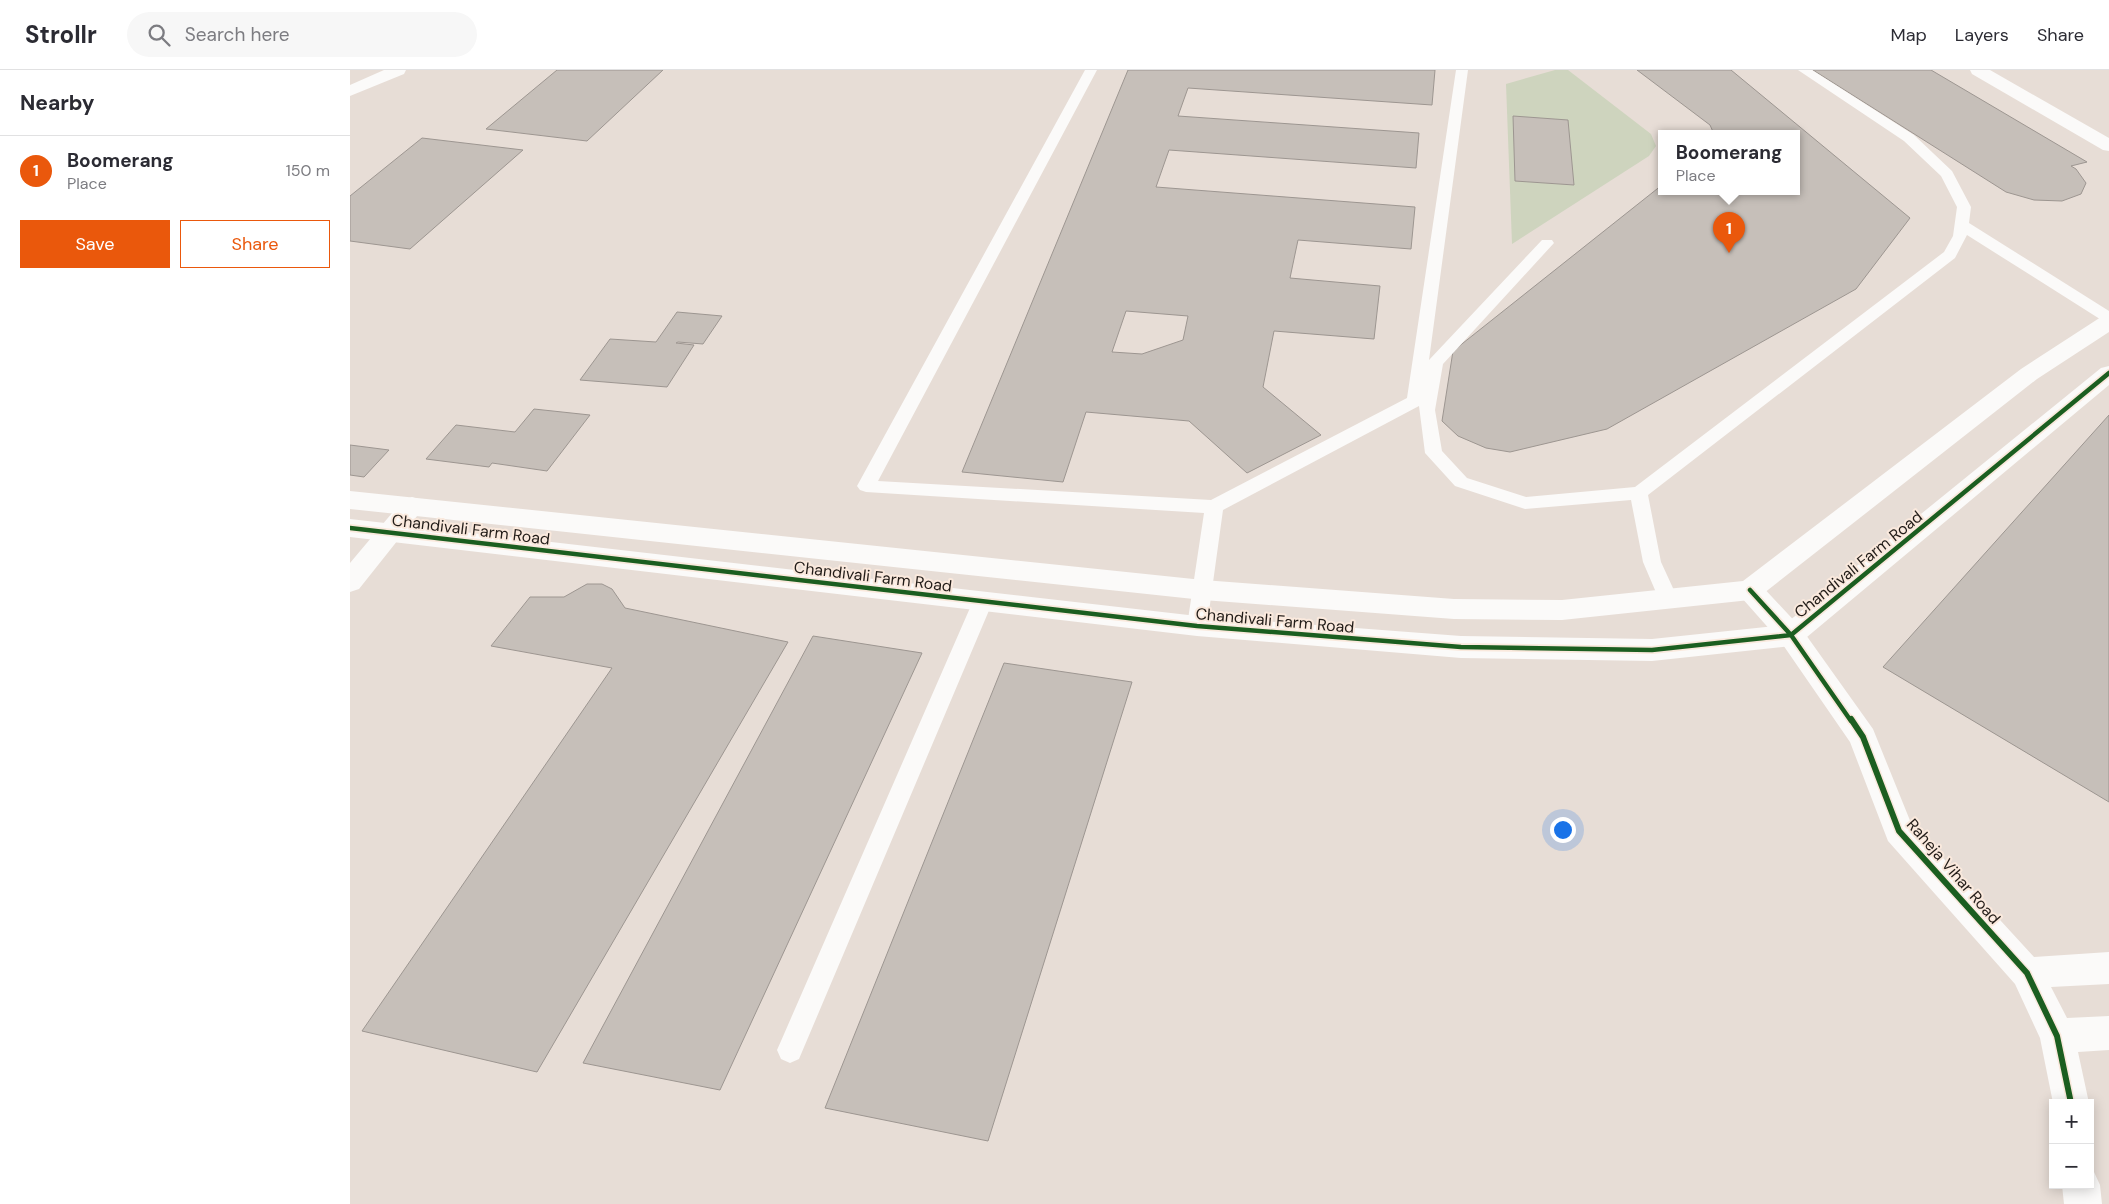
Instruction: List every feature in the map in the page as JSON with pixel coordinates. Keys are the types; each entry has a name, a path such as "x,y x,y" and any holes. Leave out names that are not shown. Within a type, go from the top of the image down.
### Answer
{"street":[{"path":"350,91 398,70"},
{"path":"1978,70 2109,146"},
{"path":"350,500 1203,590 1454,609 1562,610 1750,590 2029,374 2109,322"},
{"name":"Chandivali Farm Road","path":"350,528 1197,626 1461,647 1643,650 1791,635 2109,373"},
{"path":"350,582 388,532 412,506"},
{"name":"Raheja Vihar Road","path":"1750,590 1791,635 1863,737 1899,831 2027,973 2057,1036 2070,1099"},
{"path":"2027,973 2109,968"},
{"path":"2057,1036 2109,1034"},
{"path":"2081,1189 2083,1204"}],"lane":[{"path":"1091,70 866,486 1214,507 1415,401 1462,70"},
{"path":"1547,243 1435,363 1427,410 1434,452 1461,482 1525,503 1639,493 1950,255 1960,236 1964,207 1947,174 1909,138 1804,70"},
{"path":"1962,225 2109,318"},
{"path":"1639,493 1652,562 1668,598"},
{"path":"1197,626 1214,507"},
{"path":"790,1050 983,602"}],"green space":[{"path":"1555,70 1568,70 1651,134 1656,146 1649,156 1512,244 1506,84"}],"building":[{"path":"557,70 663,70 587,141 486,129"},
{"path":"1128,70 1435,70 1432,105 1188,88 1178,116 1419,133 1416,168 1169,150 1156,187 1415,207 1411,249 1298,240 1290,278 1380,286 1374,339 1274,331 1263,387 1321,435 1247,473 1189,421 1086,412 1063,482 962,472","holes":["1126,311 1188,316 1183,340 1142,354 1112,352"]},
{"path":"1637,70 1731,70 1910,218 1856,289 1607,429 1510,452 1486,448 1458,436 1442,421 1453,351 1658,188 1658,195 1800,195 1800,130 1712,130 1710,125"},
{"path":"1813,70 1931,70 2087,162 2071,166 2076,169 2086,183 2081,194 2062,201 2034,200 2006,192"},
{"path":"1513,116 1568,120 1574,185 1515,181"},
{"path":"422,138 523,150 410,249 350,241 350,196"},
{"path":"677,312 722,316 703,344 676,343 694,345 667,387 580,380 610,339 656,342"},
{"path":"534,409 590,415 547,471 492,463 489,467 426,459 456,425 515,432"},
{"path":"2109,415 2109,802 1883,667"},
{"path":"350,445 389,450 364,477 350,475"},
{"path":"587,584 602,584 612,589 625,608 788,642 537,1072 362,1031 612,668 491,646 530,597 564,597"},
{"path":"813,636 922,653 720,1090 583,1063"},
{"path":"1004,663 1132,682 988,1141 825,1108"}],"cycle path":[{"path":"350,528 1197,626 1461,647 1652,650 1791,635 2109,373"},
{"path":"1750,590 1791,635 1863,737 1899,831 2027,973 2057,1036 2070,1099"}],"place":[{"name":"Boomerang","path":"1729,253"}]}
